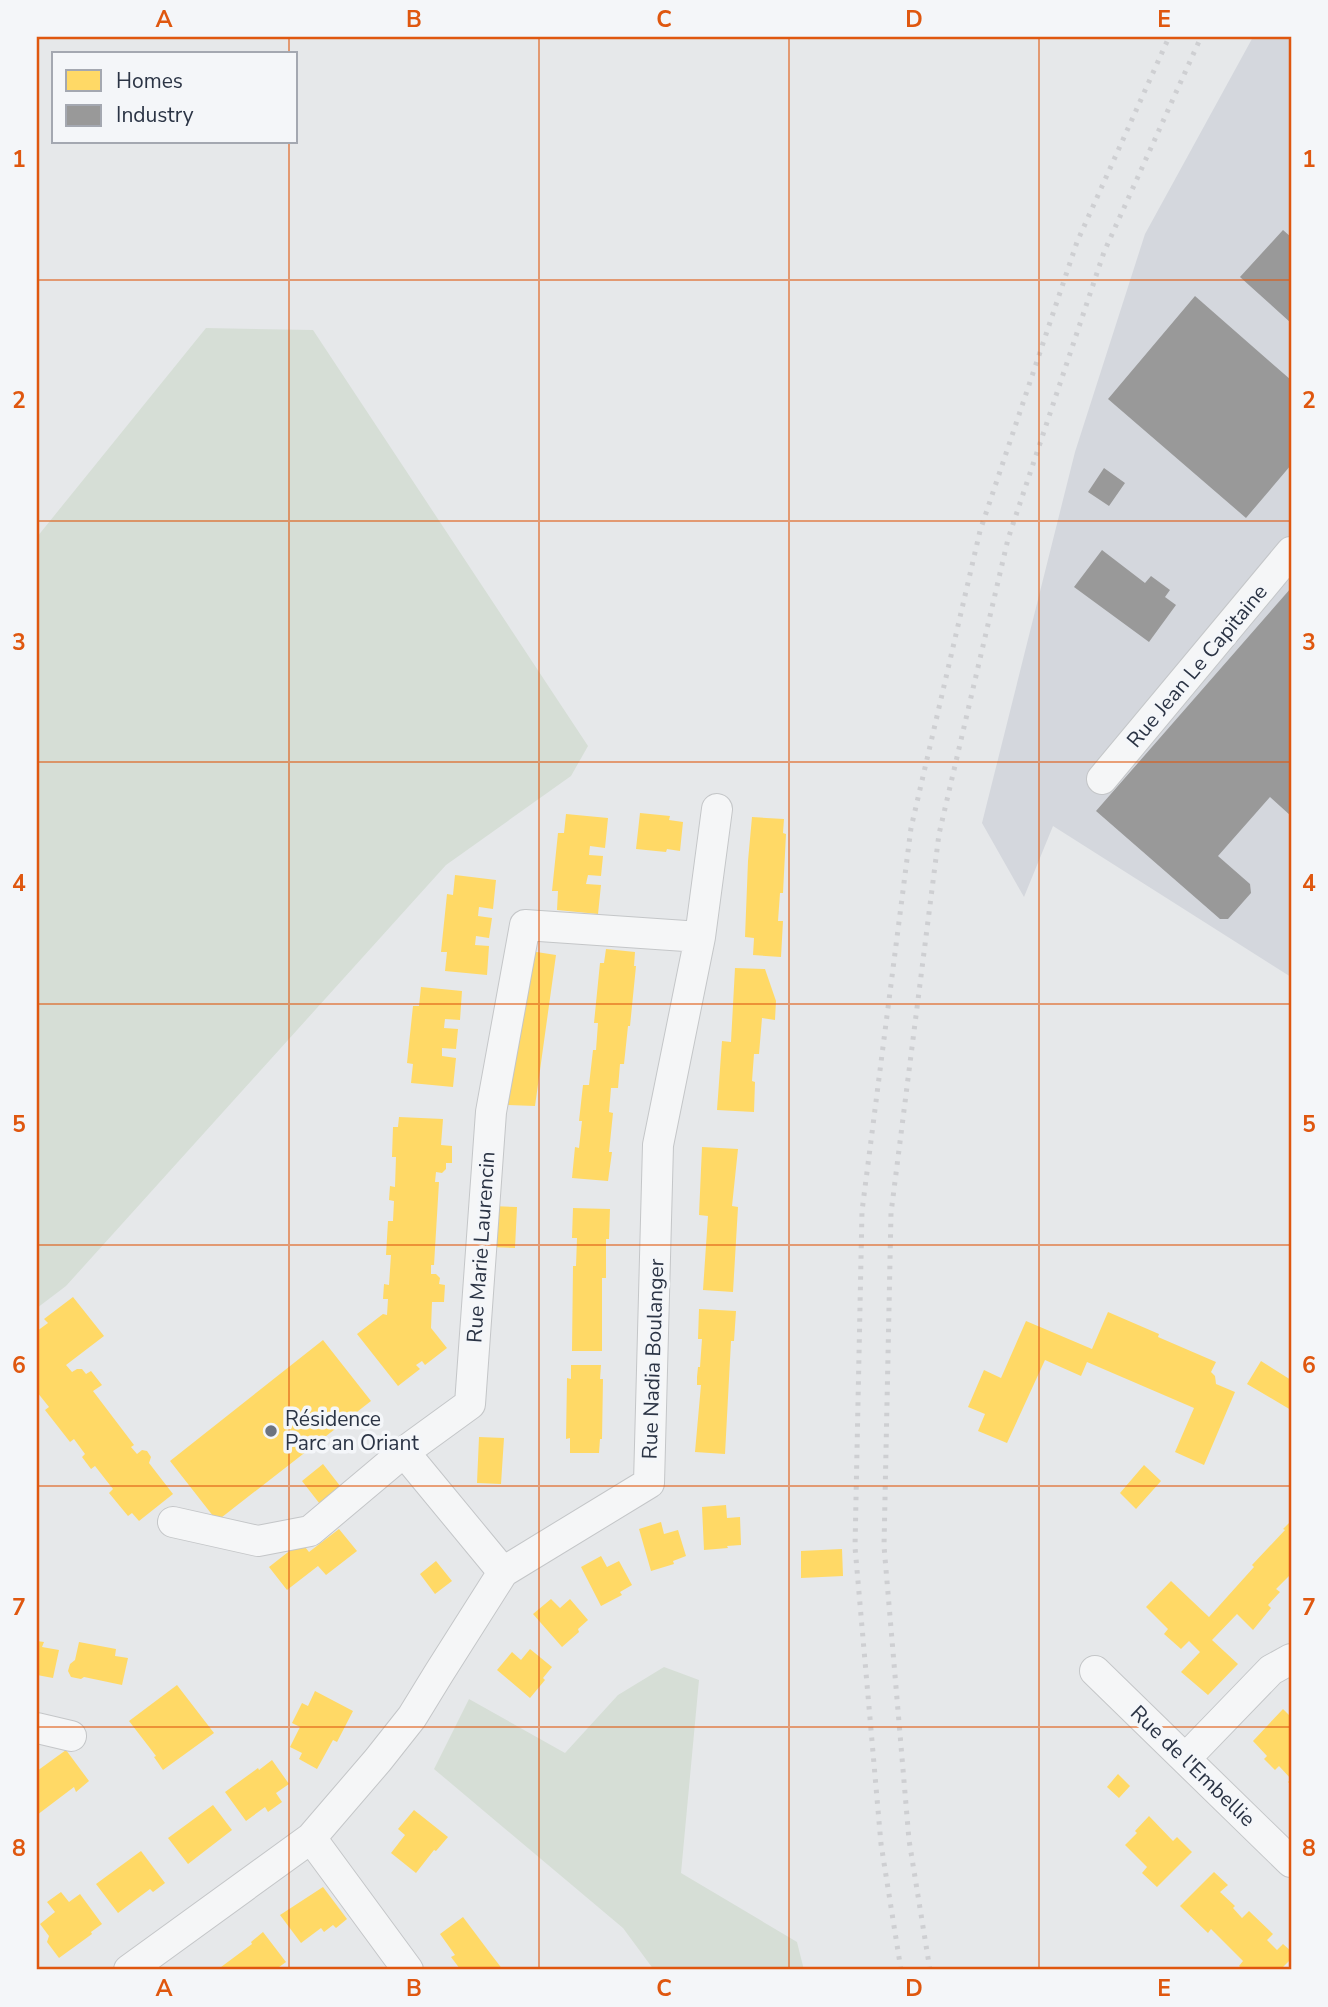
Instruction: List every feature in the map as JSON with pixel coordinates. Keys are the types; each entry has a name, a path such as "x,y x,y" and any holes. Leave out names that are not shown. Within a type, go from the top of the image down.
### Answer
{"street":[{"name":"Rue Jean Le Capitaine","path":"1102,779 1291,552"},
{"path":"700,937 718,809"},
{"name":"Rue Marie Laurencin","path":"173,1522 258,1541 310,1531 404,1452 470,1404 491,1112 525,925 700,937"},
{"name":"Rue Nadia Boulanger","path":"129,1970 311,1838 412,1717 503,1572 649,1483 658,1145 700,937"},
{"path":"404,1452 503,1572"},
{"path":"1186,1758 1271,1670 1291,1660"},
{"name":"Rue de l'Embellie","path":"1095,1671 1291,1862"},
{"path":"37,1728 71,1736"},
{"path":"311,1838 408,1970"}],"shaded area":[{"path":"1253,37 1291,37 1291,977 1053,826 1024,897 982,823 1075,452 1145,234"},
{"path":"206,328 313,330 588,746 571,776 446,865 66,1286 37,1308 37,537"},
{"path":"664,1667 699,1680 681,1873 797,1942 804,1970 654,1970 623,1928 434,1769 469,1699 565,1753 618,1695"}],"building: Homes":[{"path":"640,813 670,816 669,820 683,822 680,851 636,849"},
{"path":"566,814 608,818 605,848 590,846 589,855 603,856 601,876 588,875 586,884 601,885 598,914 557,910 558,891 552,891 558,833 564,833"},
{"path":"752,817 784,819 783,833 786,834 783,893 780,893 778,921 783,921 781,957 753,955 754,938 745,937"},
{"path":"455,875 496,880 493,909 479,907 478,916 492,918 489,938 476,936 475,945 489,946 487,975 445,971 447,952 441,952 447,894 453,895"},
{"path":"606,949 635,952 636,966 624,1064 620,1064 618,1088 611,1088 609,1112 613,1113 609,1152 612,1152 608,1181 572,1178 575,1147 579,1148 583,1085 589,1085 593,1050 596,1050 598,1023 594,1023 600,963 604,963"},
{"path":"530,951 556,955 535,1106 508,1105"},
{"path":"735,968 765,969 776,1001 775,1020 762,1018 759,1054 754,1054 754,1112 717,1110 722,1041 731,1042"},
{"path":"421,987 462,991 460,1020 445,1019 444,1028 458,1029 456,1049 442,1048 442,1056 456,1058 453,1087 411,1083 413,1064 407,1063 413,1006 419,1006"},
{"path":"399,1117 443,1119 441,1145 452,1146 452,1163 446,1163 446,1169 442,1173 436,1172 435,1182 439,1182 434,1265 431,1265 431,1274 436,1274 440,1278 439,1284 445,1285 444,1302 432,1302 431,1328 447,1348 425,1365 422,1361 416,1365 420,1369 398,1386 357,1334 383,1314 387,1315 388,1299 383,1299 384,1284 389,1285 391,1255 386,1255 388,1221 393,1221 394,1201 389,1200 390,1186 395,1187 393,1127 398,1127"},
{"path":"702,1147 738,1149 732,1206 738,1207 733,1292 703,1290 708,1216 699,1215"},
{"path":"492,1206 517,1207 515,1248 490,1247"},
{"path":"573,1208 610,1209 609,1239 606,1239 606,1278 602,1278 602,1351 572,1351 573,1266 576,1266 577,1238 572,1238"},
{"path":"73,1297 104,1336 66,1365 72,1372 82,1369 86,1374 91,1371 102,1385 93,1391 134,1445 131,1447 137,1454 142,1450 147,1451 151,1457 149,1463 173,1494 139,1521 132,1513 128,1516 109,1493 113,1489 95,1466 91,1469 82,1457 85,1454 74,1439 70,1442 45,1410 49,1407 37,1392 37,1331 48,1323 44,1319"},
{"path":"699,1309 736,1311 734,1341 731,1341 725,1454 695,1452 701,1385 697,1385 702,1339 698,1339"},
{"path":"1108,1312 1216,1362 1211,1372 1215,1376 1216,1384 1235,1392 1204,1465 1175,1452 1194,1408 1087,1362 1081,1376 1045,1360 1007,1443 978,1431 985,1414 968,1407 984,1370 1001,1378 1026,1321 1092,1349"},
{"name":"Résidence Parc an Oriant","path":"323,1340 371,1401 217,1521 170,1461"},
{"path":"1261,1361 1291,1380 1291,1410 1247,1384"},
{"path":"571,1365 601,1365 602,1439 599,1453 570,1453 570,1438 566,1439 567,1378 571,1379"},
{"path":"479,1437 504,1438 501,1484 477,1483"},
{"path":"323,1464 344,1491 323,1508 302,1481"},
{"path":"1144,1465 1161,1481 1136,1509 1120,1493"},
{"path":"726,1505 727,1518 740,1517 741,1545 704,1550 702,1507"},
{"path":"1291,1521 1291,1578 1289,1576 1276,1589 1280,1592 1268,1605 1271,1608 1253,1630 1237,1614 1212,1640 1238,1664 1208,1695 1181,1672 1200,1652 1189,1641 1181,1649 1164,1634 1168,1629 1146,1607 1171,1581 1209,1617"},
{"path":"661,1522 664,1534 678,1530 686,1556 673,1561 674,1564 651,1571 639,1529"},
{"path":"339,1529 357,1551 326,1575 318,1566 287,1590 269,1567 301,1542 309,1552"},
{"path":"842,1549 843,1576 801,1578 801,1551"},
{"path":"601,1556 607,1567 619,1561 632,1585 620,1592 622,1595 601,1606 581,1567"},
{"path":"436,1561 452,1581 435,1594 420,1574"},
{"path":"551,1599 560,1608 570,1599 588,1620 562,1647 533,1614"},
{"path":"37,1641 44,1642 42,1647 59,1650 53,1678 37,1675"},
{"path":"79,1642 116,1649 115,1656 128,1658 122,1685 71,1677 68,1671 75,1660"},
{"path":"530,1649 552,1667 530,1698 497,1670 512,1652 521,1660"},
{"path":"177,1685 214,1733 163,1770 154,1757 156,1756 129,1721"},
{"path":"315,1691 353,1711 337,1742 333,1740 317,1769 299,1759 302,1753 290,1747 300,1727 292,1723 302,1703 308,1706"},
{"path":"1283,1709 1291,1717 1291,1779 1279,1766 1275,1770 1264,1759 1267,1756 1253,1741"},
{"path":"66,1750 89,1781 76,1792 74,1787 37,1815 37,1771"},
{"path":"272,1760 289,1784 276,1793 282,1802 268,1812 265,1807 246,1821 225,1792"},
{"path":"1118,1774 1130,1786 1119,1798 1107,1787"},
{"path":"213,1805 232,1830 188,1864 168,1838"},
{"path":"414,1810 448,1837 416,1873 391,1853 405,1835 398,1829"},
{"path":"1149,1816 1173,1841 1177,1837 1192,1852 1157,1887 1142,1873 1147,1867 1125,1845"},
{"path":"141,1851 165,1883 153,1892 150,1889 118,1913 96,1884"},
{"path":"1214,1872 1228,1885 1220,1892 1235,1906 1233,1908 1242,1918 1249,1911 1273,1934 1267,1940 1277,1950 1283,1944 1291,1951 1291,1959 1280,1970 1243,1970 1239,1966 1243,1961 1211,1929 1208,1933 1180,1906"},
{"path":"323,1887 347,1919 336,1928 333,1925 324,1932 321,1928 301,1943 280,1915"},
{"path":"61,1892 69,1902 80,1894 102,1924 59,1958 47,1942 49,1936 40,1924 55,1912 47,1902"},
{"path":"463,1917 503,1970 460,1969 451,1957 455,1955 440,1934"},
{"path":"263,1932 286,1962 275,1970 217,1970 252,1944"}],"building: Industry":[{"path":"1283,230 1291,237 1291,323 1240,277"},
{"path":"1195,296 1291,380 1291,465 1246,518 1108,399"},
{"path":"1104,468 1125,483 1109,506 1088,492"},
{"path":"1102,550 1145,583 1151,576 1170,590 1165,597 1176,605 1149,642 1074,587"},
{"path":"1291,588 1291,816 1270,797 1218,856 1250,884 1251,893 1228,919 1220,919 1096,811"}],"railway":[{"path":"901,1970 881,1844 855,1547 862,1211 911,828 980,531 1077,242 1169,37"},
{"path":"930,1970 909,1840 884,1546 891,1213 939,834 1008,539 1104,252 1201,37"}],"place":[{"name":"Résidence Parc an Oriant","path":"271,1431"}]}
